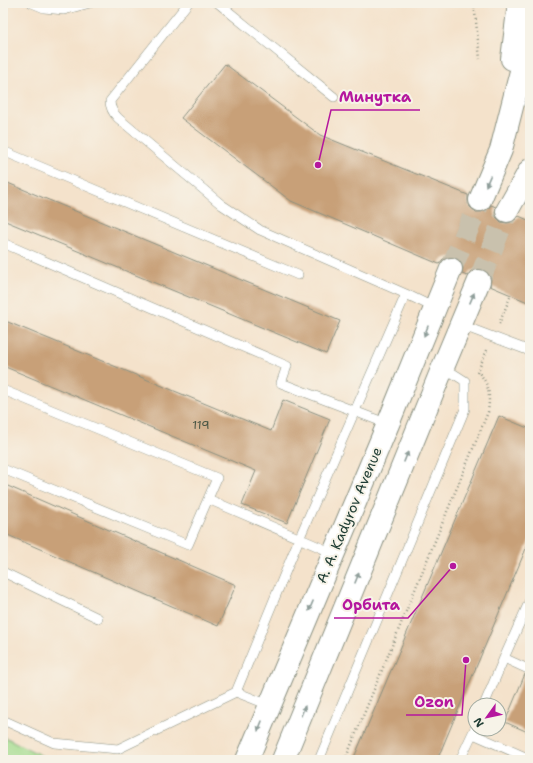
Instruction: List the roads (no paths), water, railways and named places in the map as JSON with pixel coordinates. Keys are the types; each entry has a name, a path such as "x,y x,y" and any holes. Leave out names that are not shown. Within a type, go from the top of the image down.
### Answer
{"main road":[{"path":"501,150 519,3"},
{"path":"480,200 501,150 530,36"},
{"path":"530,170 507,211 530,182"},
{"name":"A. A. Kadyrov Avenue","path":"247,760 388,424 451,269"},
{"path":"282,760 479,281"}],"lane":[{"path":"32,3 44,8 64,10 88,5 90,3"},
{"path":"188,3 110,101 110,106 113,113 222,205 260,230 436,308"},
{"path":"218,3 334,98"},
{"path":"3,151 298,275"},
{"path":"3,243 287,366 281,383 388,424"},
{"path":"3,720 54,743 118,749 236,692 299,539 406,294"},
{"path":"460,325 530,351"},
{"path":"319,760 465,409 465,381 443,366"},
{"path":"3,390 217,478 188,545 3,469"},
{"path":"208,499 333,553"},
{"path":"3,572 98,618"},
{"path":"487,697 504,658 526,620 530,600"},
{"path":"504,658 530,670"},
{"path":"236,692 269,705"},
{"path":"460,760 471,737"},
{"path":"486,737 530,759"}],"tunnel":[{"path":"451,269 480,200"},
{"path":"479,281 507,211"}],"place":[{"name":"Минутка","path":"318,165"},
{"name":"Орбита","path":"453,566"},
{"name":"Ozon","path":"466,660"}]}
